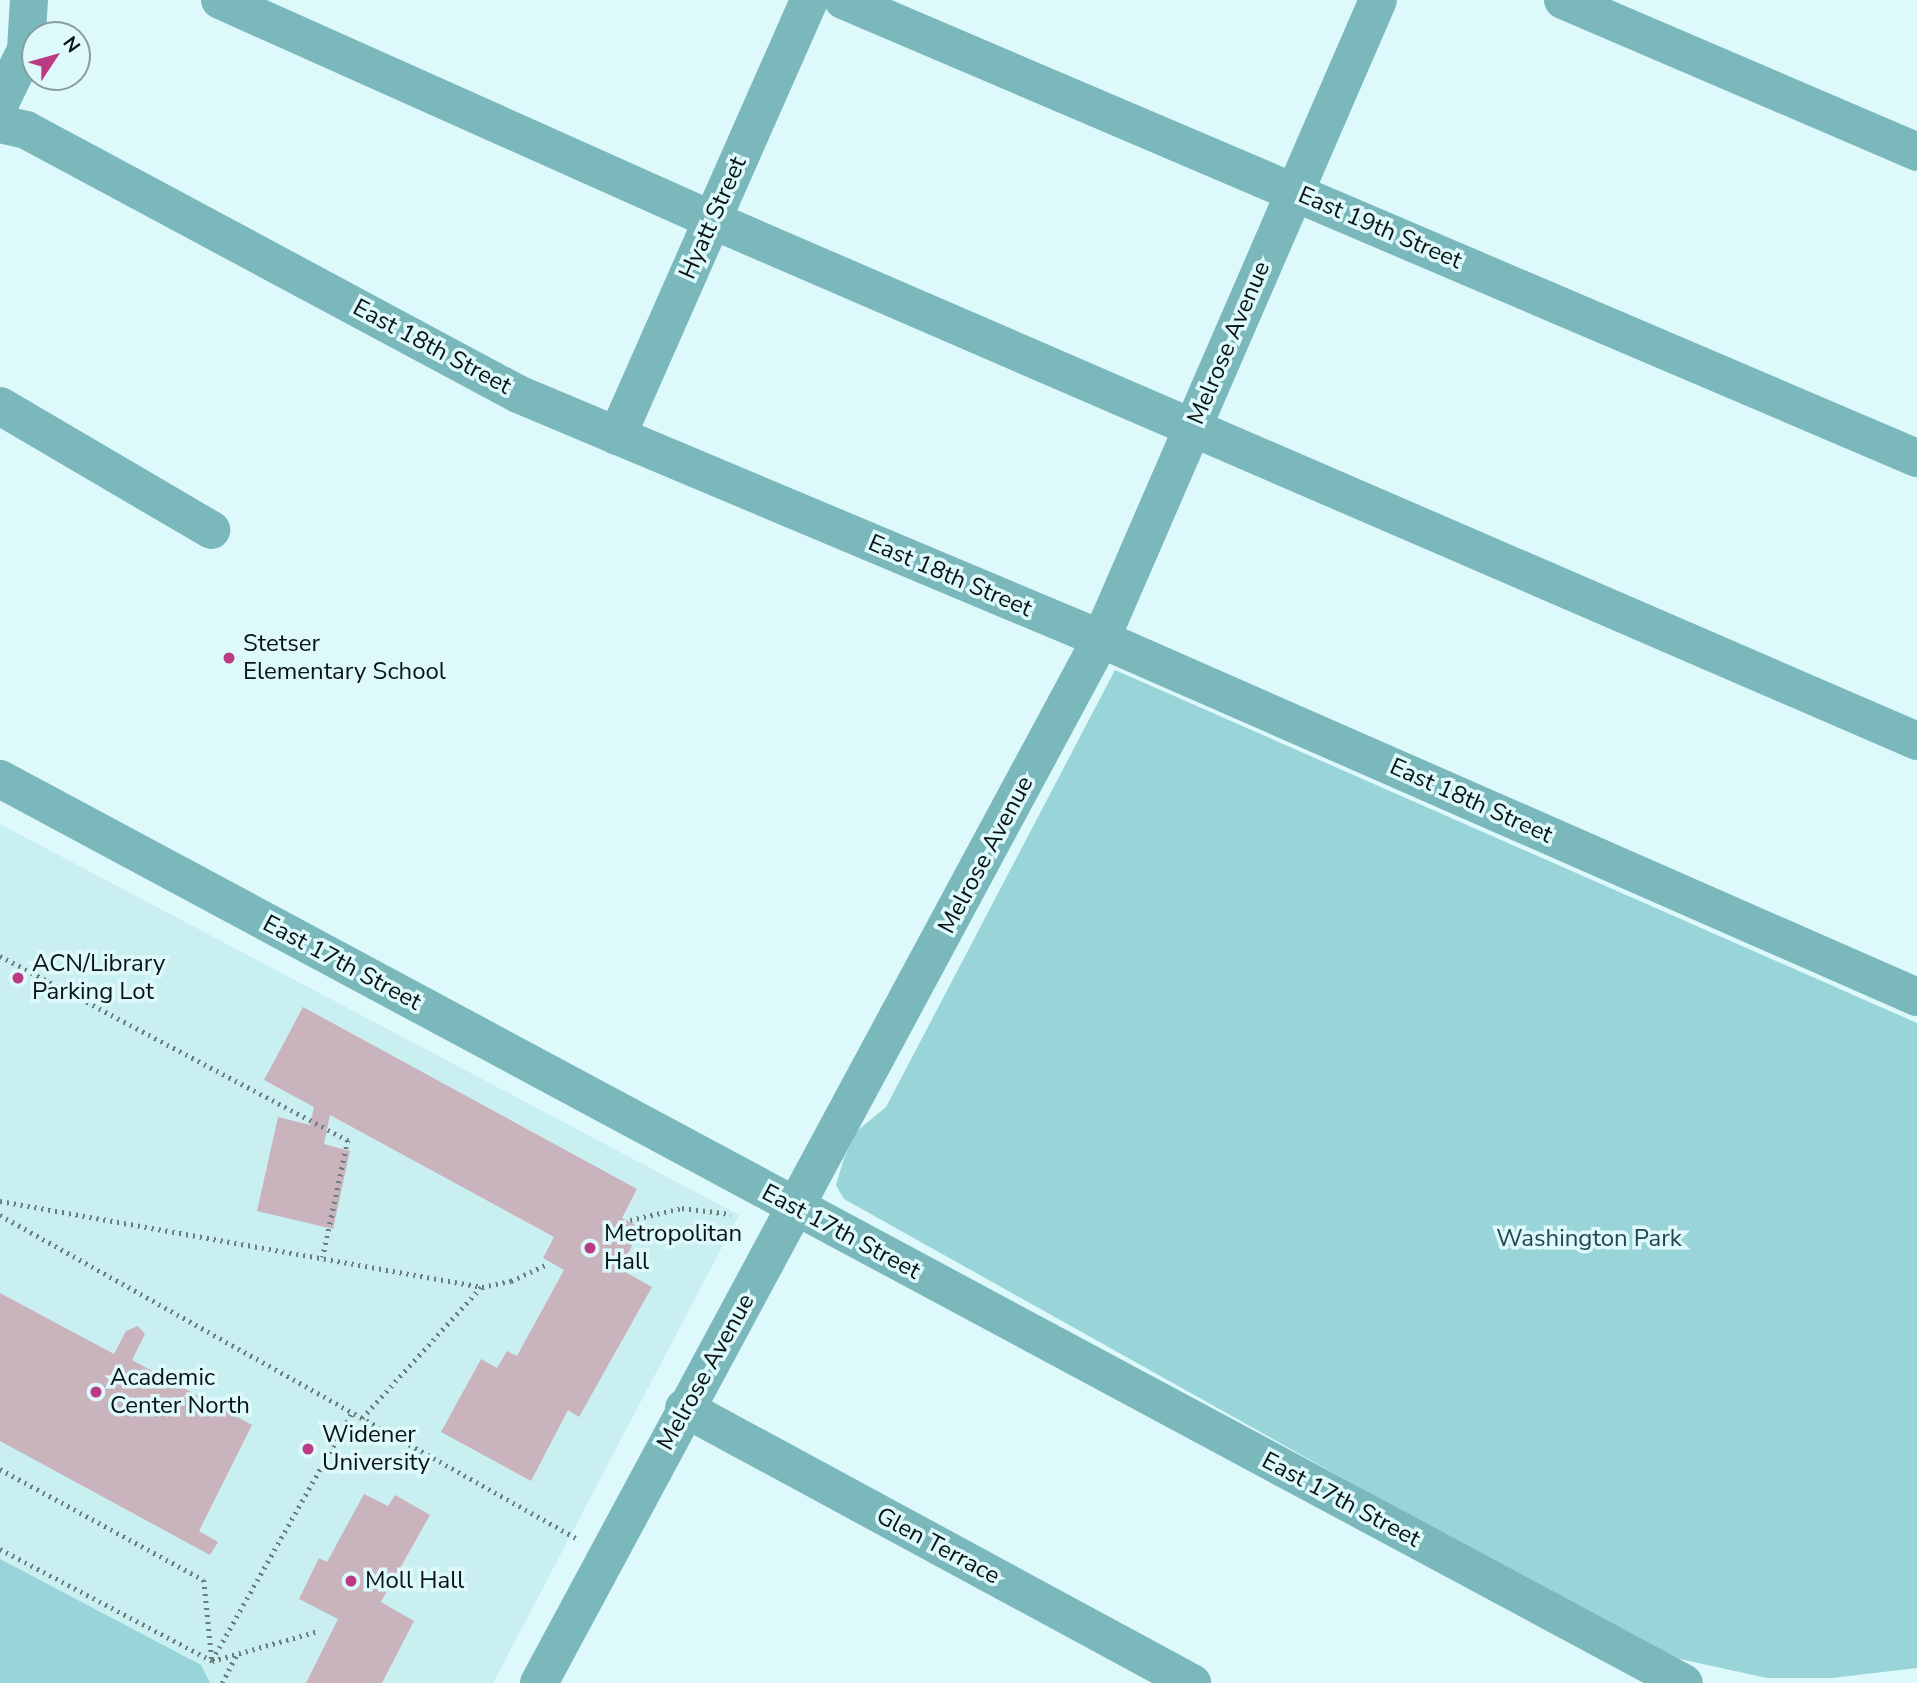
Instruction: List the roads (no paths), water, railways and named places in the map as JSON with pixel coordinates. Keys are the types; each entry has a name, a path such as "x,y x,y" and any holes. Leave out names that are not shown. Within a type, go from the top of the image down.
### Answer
{"street":[{"path":"220,0 712,220 1917,741"},
{"name":"Hyatt Street","path":"617,436 809,0"},
{"name":"East 19th Street","path":"843,0 1917,457"},
{"name":"Melrose Avenue","path":"539,1683 684,1408 796,1208 1101,639 1378,0"},
{"path":"1563,0 1917,152"},
{"path":"0,103 26,50 19,11"},
{"name":"East 18th Street","path":"0,124 26,130 518,394 1101,639 1917,997"},
{"path":"0,406 211,530"},
{"name":"East 17th Street","path":"0,779 1684,1683"},
{"name":"Glen Terrace","path":"684,1408 1192,1683"}],"place":[{"name":"Stetser Elementary School","path":"229,658"},
{"name":"ACN/Library Parking Lot","path":"18,978"},
{"name":"Metropolitan Hall","path":"590,1248"},
{"name":"Academic Center North","path":"96,1392"},
{"name":"Widener University","path":"308,1449"},
{"name":"Moll Hall","path":"351,1581"}],"park label":[{"name":"Washington Park","path":"1589,1239"}]}
